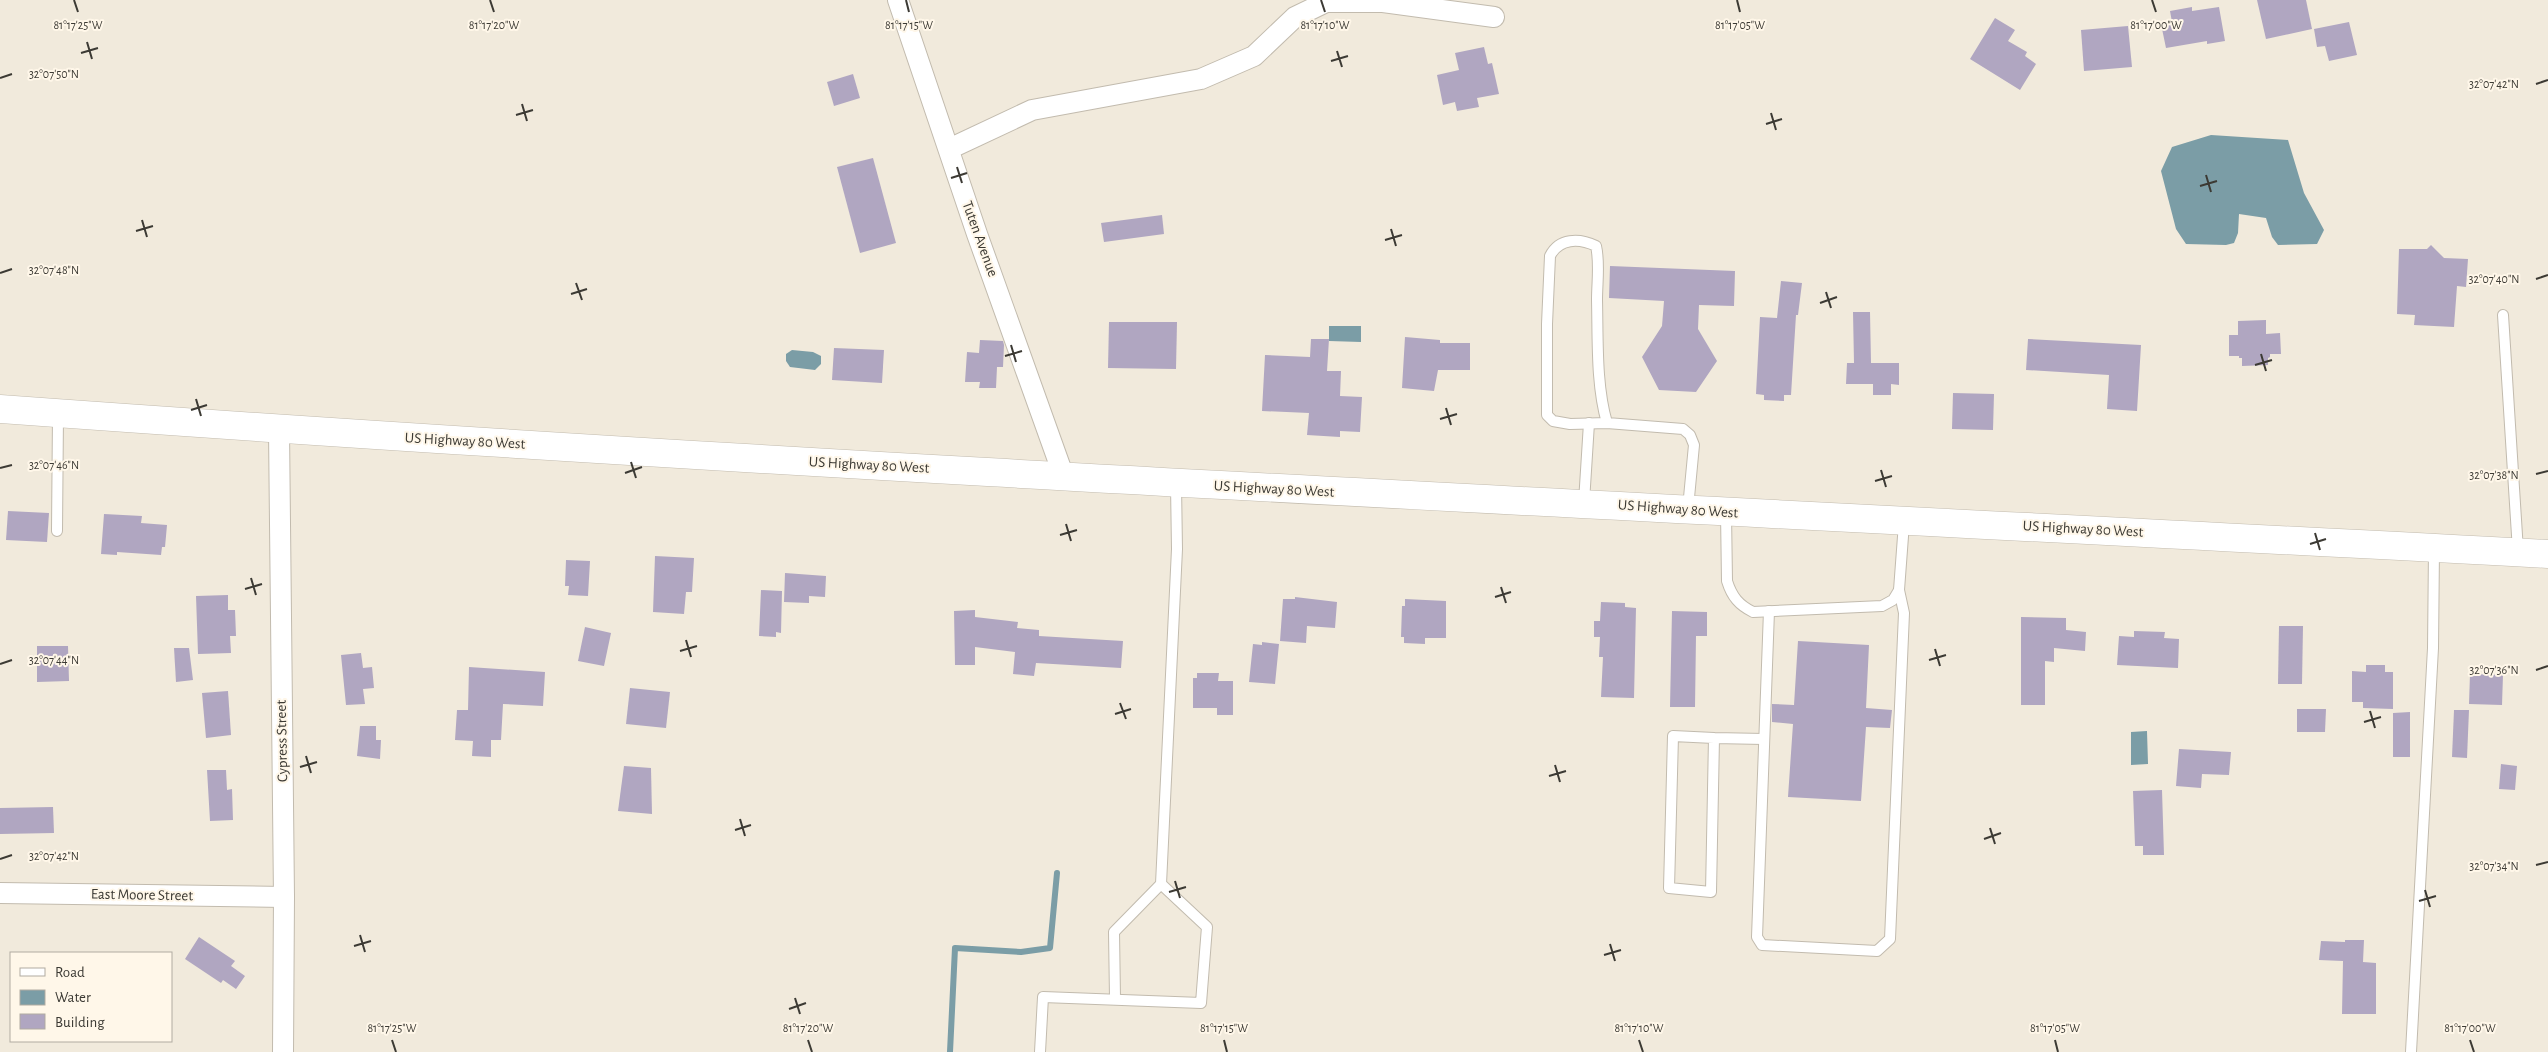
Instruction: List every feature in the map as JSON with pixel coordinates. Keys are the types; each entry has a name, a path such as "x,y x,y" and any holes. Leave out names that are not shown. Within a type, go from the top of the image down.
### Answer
{"main road":[{"name":"US Highway 80 West","path":"0,409 279,430 1176,484 1584,503 2548,554"}],"street":[{"name":"Tuten Avenue","path":"898,0 948,149 1064,476"},
{"path":"948,149 1032,110 1201,79 1254,56 1295,17 1326,2 1382,2 1494,17"},
{"name":"Cypress Street","path":"279,430 284,897 283,1052"},
{"name":"East Moore Street","path":"0,893 284,897"}],"lane":[{"path":"1607,423 1602,405 1597,300 1598,256 1596,246 1589,242 1564,241 1554,247 1550,256 1546,415 1553,421 1570,424 1607,423 1683,429 1690,435 1694,445 1688,509"},
{"path":"2503,316 2518,552"},
{"path":"57,531 58,413"},
{"path":"1584,503 1589,423"},
{"path":"1115,998 1114,932 1161,884 1177,559 1176,484"},
{"path":"1726,512 1727,582 1730,591 1740,605 1753,612 1882,606 1893,600 1899,590"},
{"path":"1770,612 1756,937 1762,945 1877,951 1890,939 1904,613 1899,590 1904,521"},
{"path":"2411,1052 2433,648 2434,548"},
{"path":"1714,738 1711,892 1669,888 1673,736 1764,739"},
{"path":"1040,1052 1043,997 1201,1002 1208,927 1161,884"}],"water":[{"path":"2211,135 2288,140 2304,193 2324,230 2317,244 2278,245 2272,237 2266,218 2239,214 2238,233 2234,243 2226,245 2186,244 2176,229 2161,171 2172,147"},
{"path":"1329,326 1361,326 1361,342 1329,341"},
{"path":"792,350 813,352 821,356 821,364 815,370 790,367 786,361 786,354"},
{"path":"2147,731 2148,764 2131,765 2131,732"}],"building":[{"path":"2257,0 2306,0 2312,29 2266,39"},
{"path":"2192,7 2192,11 2219,7 2225,41 2207,44 2207,41 2166,48 2161,24 2172,22 2170,11"},
{"path":"1995,18 2015,30 2008,41 2027,52 2025,56 2036,64 2020,90 1970,59"},
{"path":"2349,22 2357,55 2329,61 2325,46 2317,47 2314,29"},
{"path":"2128,26 2132,67 2084,71 2081,30"},
{"path":"1484,47 1488,64 1492,63 1499,94 1477,98 1479,107 1457,111 1455,102 1443,105 1437,75 1459,70 1455,53"},
{"path":"853,74 860,98 834,106 827,82"},
{"path":"873,158 896,243 860,253 837,167"},
{"path":"1162,215 1164,234 1104,242 1101,223"},
{"path":"2431,245 2444,258 2468,259 2466,287 2457,286 2454,327 2414,325 2415,315 2397,314 2399,249 2427,249"},
{"path":"1610,266 1735,271 1734,306 1699,305 1698,329 1717,361 1696,392 1659,390 1642,357 1662,326 1664,301 1609,298"},
{"path":"1781,281 1802,283 1798,315 1796,315 1791,395 1784,395 1784,401 1764,400 1764,395 1756,394 1760,317 1777,318"},
{"path":"1853,312 1870,312 1871,363 1899,363 1899,385 1891,384 1891,395 1873,395 1873,384 1846,384 1847,363 1854,363"},
{"path":"2266,320 2266,334 2280,333 2281,354 2270,354 2268,365 2242,366 2242,358 2239,358 2239,356 2229,356 2229,335 2238,335 2238,321"},
{"path":"1109,322 1177,322 1176,369 1108,368"},
{"path":"1405,337 1440,340 1440,343 1470,343 1470,370 1438,370 1434,391 1402,388"},
{"path":"1311,339 1329,339 1327,371 1341,371 1340,396 1362,397 1360,432 1340,431 1340,437 1307,435 1309,413 1262,411 1265,355 1310,357"},
{"path":"2028,339 2141,345 2137,411 2107,409 2109,375 2026,370"},
{"path":"980,340 1003,341 1003,367 997,367 996,388 979,388 980,382 965,382 967,352 979,353"},
{"path":"834,348 884,350 882,383 832,380"},
{"path":"1953,393 1994,394 1993,430 1952,429"},
{"path":"8,511 49,513 47,542 6,540"},
{"path":"104,514 142,516 141,523 167,525 165,547 162,547 161,555 117,552 117,555 101,554"},
{"path":"655,556 694,558 692,592 686,592 684,614 653,612"},
{"path":"566,560 590,561 588,596 568,595 569,586 565,586"},
{"path":"785,573 826,576 825,597 809,596 809,603 784,602"},
{"path":"761,590 782,591 781,633 776,632 776,637 759,636"},
{"path":"228,595 228,610 235,610 236,636 230,636 231,653 198,654 196,596"},
{"path":"1295,597 1337,602 1335,628 1307,626 1306,643 1280,641 1283,599 1295,599"},
{"path":"1405,599 1446,601 1446,638 1425,638 1425,644 1404,643 1404,637 1401,637 1402,606 1405,606"},
{"path":"1601,602 1625,603 1625,607 1636,608 1634,698 1601,697 1603,657 1599,657 1600,637 1594,637 1594,621 1600,621"},
{"path":"975,610 975,617 1018,622 1017,628 1039,630 1039,636 1123,641 1121,668 1036,663 1034,676 1013,674 1015,652 975,647 975,665 955,665 954,611"},
{"path":"1672,611 1707,612 1707,636 1696,636 1695,707 1670,707"},
{"path":"2021,617 2066,618 2066,630 2086,632 2085,651 2054,648 2054,662 2045,661 2045,705 2021,705"},
{"path":"2279,626 2303,626 2302,684 2278,684"},
{"path":"585,627 611,633 604,666 578,661"},
{"path":"2134,631 2165,632 2164,638 2179,639 2178,668 2117,665 2119,636 2134,637"},
{"path":"1798,641 1869,645 1866,708 1892,710 1890,728 1866,727 1861,801 1788,797 1793,724 1772,722 1772,704 1794,705"},
{"path":"1262,642 1279,644 1275,684 1249,682 1253,644 1262,645"},
{"path":"37,646 68,646 69,681 37,682"},
{"path":"174,648 189,648 193,680 176,682"},
{"path":"361,653 363,668 372,667 374,688 363,689 365,704 346,705 341,655"},
{"path":"2366,665 2385,665 2385,672 2393,672 2393,709 2363,708 2363,702 2352,702 2352,671 2366,672"},
{"path":"469,667 545,672 543,706 503,704 501,740 491,740 491,757 472,756 473,741 455,740 457,710 468,710"},
{"path":"1197,673 1219,673 1218,681 1233,681 1233,715 1217,715 1217,708 1193,708 1193,678 1197,678"},
{"path":"2470,674 2503,675 2502,705 2469,704"},
{"path":"630,688 670,692 666,728 626,724"},
{"path":"228,691 231,735 206,738 202,693"},
{"path":"2297,709 2326,709 2325,732 2297,732"},
{"path":"2454,710 2469,710 2467,758 2452,757"},
{"path":"2410,712 2410,757 2393,757 2393,713"},
{"path":"360,726 376,726 376,740 381,740 380,759 357,756"},
{"path":"2179,749 2231,752 2229,775 2202,774 2201,788 2176,786"},
{"path":"2501,764 2517,766 2515,790 2499,789"},
{"path":"624,766 651,768 652,814 618,811"},
{"path":"207,770 226,770 227,790 232,789 233,820 210,821"},
{"path":"2162,790 2164,855 2143,855 2143,846 2135,846 2133,791"},
{"path":"53,807 54,833 0,834 0,808"},
{"path":"199,937 235,961 231,966 245,976 236,989 223,980 221,983 185,959"},
{"path":"2345,940 2364,940 2363,962 2376,963 2376,1014 2342,1014 2343,961 2319,960 2321,941 2345,942"}],"waterway":[{"path":"950,1052 955,948 1021,952 1050,948 1057,873"}]}
